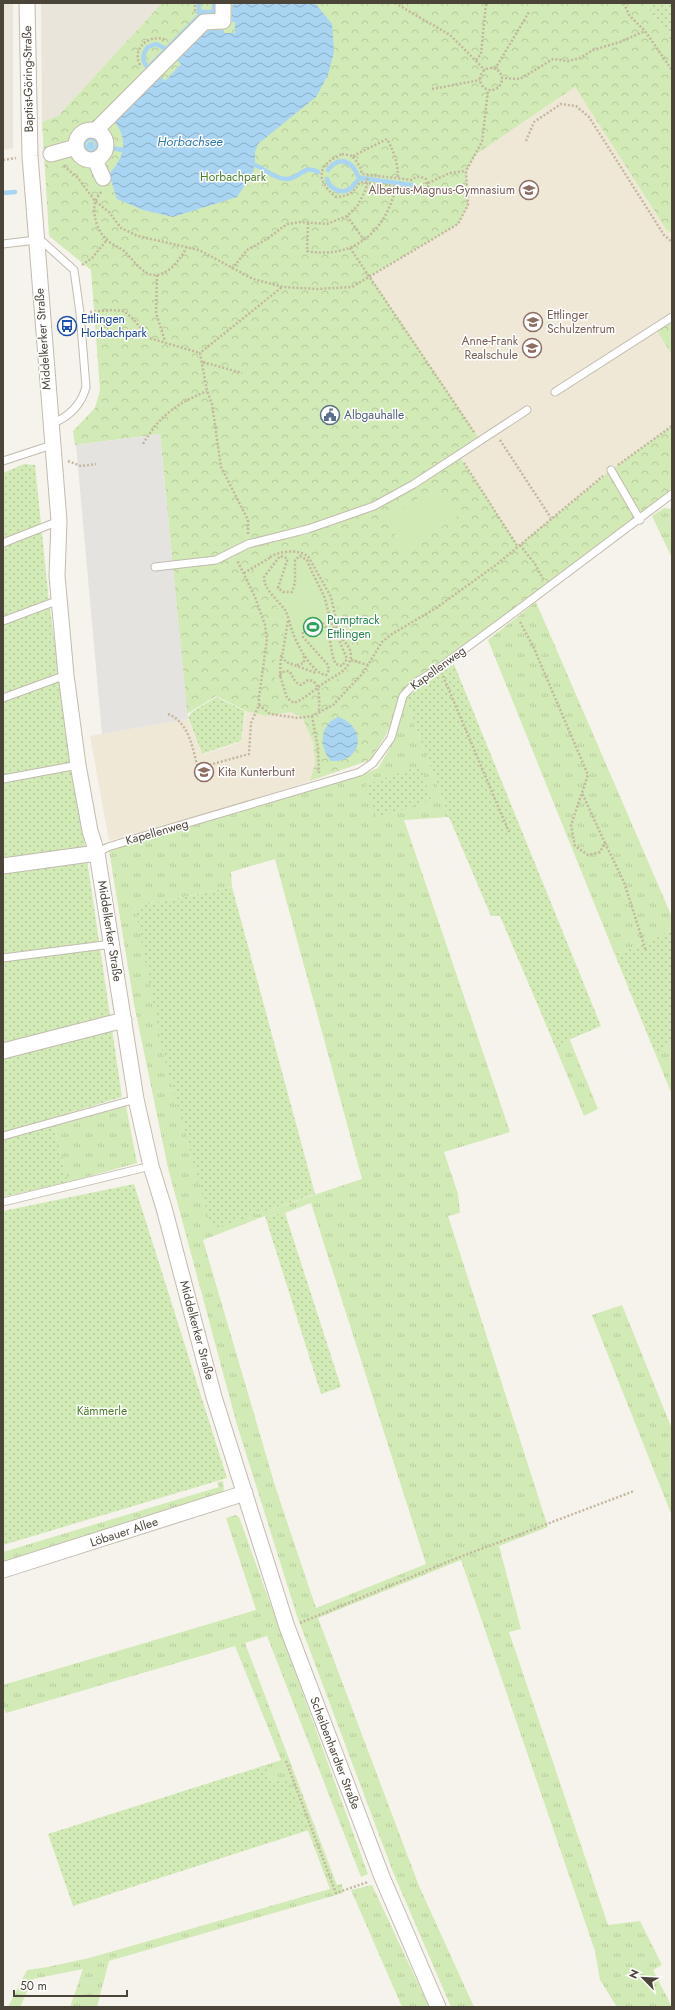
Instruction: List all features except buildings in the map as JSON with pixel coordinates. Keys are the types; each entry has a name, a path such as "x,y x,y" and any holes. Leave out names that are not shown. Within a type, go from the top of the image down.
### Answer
{"street":[{"name":"Baptist-Göring-Straße","path":"27,3 30,156"},
{"path":"96,130 105,137 103,154 95,160 82,157 76,147 77,142 84,131 96,130 204,22 224,21 223,3"},
{"path":"51,154 76,147"},
{"name":"Middelkerker Straße","path":"30,156 58,521 57,576 59,602 66,675 78,765 90,831 97,853 136,1099 151,1166 164,1208 214,1397 245,1493"},
{"path":"95,160 103,178"},
{"path":"3,866 97,853"},
{"path":"3,1051 124,1020"},
{"name":"Löbauer Allee","path":"3,1570 245,1493"},
{"name":"Scheibenhardter Straße","path":"245,1493 287,1627 382,1877 438,2007"}],"lane":[{"path":"3,244 36,240 43,242 74,270 80,313 86,387 83,399 71,412 60,420 50,424"},
{"path":"555,392 672,317"},
{"path":"155,567 216,560 248,544 308,529 374,506 414,484 527,410"},
{"path":"3,461 52,444"},
{"path":"611,470 640,520"},
{"name":"Kapellenweg","path":"97,853 115,845 360,772 373,764 391,738 402,696 415,683 440,668 672,495"},
{"path":"3,543 58,521"},
{"path":"3,621 51,603 59,602"},
{"path":"3,698 66,675"},
{"path":"3,779 78,765"},
{"path":"3,958 112,944"},
{"path":"3,1136 136,1099"},
{"path":"3,1202 151,1166"}],"path":[{"path":"395,3 450,35 485,70"},
{"path":"476,60 481,54 486,3"},
{"path":"624,3 629,15 645,31 672,70"},
{"path":"495,69 528,12"},
{"path":"501,78 520,78 553,59 568,61 580,58 593,50 620,42 645,31"},
{"path":"149,76 138,63 138,50 147,40 154,38 162,38 169,42"},
{"path":"495,69 501,78"},
{"path":"495,69 485,70 481,74 480,80 482,86 488,90 498,88 501,78"},
{"path":"432,89 480,80"},
{"path":"51,154 78,178 95,202 109,212 121,228 138,236 187,246 199,250 253,279 283,287 317,289 352,286 458,224 468,205 466,171 482,142 488,90"},
{"path":"526,141 534,122 561,104 576,106 589,117 664,235 672,242"},
{"path":"398,179 398,168 395,153 387,139 353,156 342,154 330,159 322,172 323,184 326,189 336,197 347,196 354,191 360,182 367,179 412,180 414,178 422,177 428,183"},
{"path":"353,156 360,167 362,174 367,179 410,188 416,194 421,194 426,191 428,183"},
{"path":"428,183 450,173 466,171"},
{"path":"103,178 105,184 95,202 95,220 101,232 108,240 123,250 134,263 149,274 157,275 165,272 182,258 187,246"},
{"path":"232,269 247,250 287,224 327,224 347,216 358,205 366,190 367,179"},
{"path":"308,223 307,251 328,253 350,248 364,240 376,230 393,203 396,186"},
{"path":"347,216 364,240"},
{"path":"74,270 92,258 108,240"},
{"path":"350,248 480,440"},
{"path":"157,275 156,313 165,342"},
{"path":"200,353 283,287"},
{"path":"80,313 110,310 124,311 149,338 200,353"},
{"path":"200,353 203,362 207,391 212,404 221,467 248,520 248,544"},
{"path":"203,362 242,373"},
{"path":"143,444 154,426 169,410 186,400 207,391"},
{"path":"259,705 270,714 298,718 312,716 333,705 344,695 368,665 382,642 392,634 436,608 519,546 551,518 611,470 672,426"},
{"path":"494,432 551,518"},
{"path":"459,454 519,546 542,574 542,592"},
{"path":"63,459 81,466 96,464"},
{"path":"244,573 270,557 282,552 298,552 304,554 311,560 331,597 336,619 337,635 348,645 352,655 351,660 345,669 294,703 287,698 280,681 279,660 288,625 288,615"},
{"path":"168,714 174,716 187,729 198,768 249,754 251,723 259,705 267,639 261,610 244,573 232,553"},
{"path":"270,557 280,556 287,558 288,561 278,588 283,592 292,592 295,583 295,560 300,556 307,560 325,601 328,614 347,659 342,666 336,664 328,630 325,625 318,623 312,625 303,632 304,640 328,665 328,674 321,675 286,662 282,658 283,645"},
{"path":"280,556 264,577 264,581 288,615 293,635 304,654 316,672 321,675"},
{"path":"515,612 533,646 588,775 571,825 575,846 588,855 600,852 604,843"},
{"path":"293,665 301,665 304,663 304,654"},
{"path":"351,660 368,665"},
{"path":"440,668 509,832"},
{"path":"280,681 282,672 289,671 294,682 297,684 301,685 308,680 311,680 318,688 319,713"},
{"path":"312,716 318,748 320,784"},
{"path":"582,793 604,843 624,882 646,951"},
{"path":"297,1624 452,1560 634,1491"},
{"path":"286,1761 336,1894 382,1877"}],"shaded area":[{"path":"3,3 13,3 13,148 3,150"},
{"path":"41,3 162,3 58,116 42,122"},
{"name":"Ettlinger Schulzentrum","path":"575,87 666,229 672,234 672,317 655,328 672,355 672,426 611,470 518,547 459,454 370,276 458,224 468,205 466,171 475,155"},
{"path":"160,434 188,719 102,734 76,445"},
{"name":"Kita Kunterbunt","path":"246,711 266,716 291,712 302,717 313,742 315,763 310,781 257,799 109,841 90,736 188,719 202,755 241,742"}],"green space":[{"name":"Horbachpark","path":"162,3 645,3 672,42 672,234 666,229 575,87 475,155 466,171 468,205 458,224 370,276 480,440 459,455 518,546 611,470 672,426 672,488 640,520 403,696 386,735 370,760 310,781 315,763 313,742 302,717 291,712 266,716 246,711 216,696 187,714 160,434 75,445 73,431 95,408 100,390 91,270 49,236 42,122 58,116"},
{"path":"645,3 672,3 672,42"},
{"path":"672,317 672,355 655,328"},
{"path":"24,464 35,465 49,602 122,1097 52,1118 68,1182 3,1197 3,473"},
{"path":"437,486 457,517 405,550 385,519"},
{"path":"664,508 672,509 672,558 652,516"},
{"name":"Pumptrack Ettlingen","path":"279,549 303,551 309,555 334,593 344,637 351,640 356,656 345,675 329,684 296,707 289,705 284,701 280,696 275,682 275,660 284,629 282,616 279,609 263,591 255,579 254,572 256,563 262,557"},
{"path":"536,602 672,917 672,931 615,955 488,640"},
{"path":"454,664 601,1026 555,1046 500,916 491,916 449,817 405,698"},
{"path":"216,697 245,711 241,741 202,754 188,717 192,712"},
{"path":"405,698 449,817 404,820 510,1132 444,1152 458,1194 460,1213 448,1216 548,1527 499,1546 521,1629 509,1632 608,1925 640,1921 662,1965 653,1970 672,2007 617,2007 600,1980 595,1951 461,1560 318,1618 419,1886 474,2007 451,2007 393,1872 297,1616 237,1425 168,1168 134,1004 109,850 362,775 378,768 394,741","holes":["275,859 362,1179 212,1229 135,907 232,887 231,872","311,1203 426,1564 316,1608 276,1489 203,1240 265,1216 285,1213"]},
{"path":"420,766 431,800 376,818 365,785"},
{"path":"232,887 315,1194 212,1230 163,1053 135,907"},
{"path":"672,931 672,1044 655,1053 615,955"},
{"path":"569,1038 598,1109 584,1116 555,1046"},
{"path":"672,1044 672,1095 655,1053"},
{"path":"126,1106 137,1163 68,1182 54,1126"},
{"name":"Kämmerle","path":"134,1184 227,1478 3,1545 3,1211"},
{"path":"285,1213 341,1387 321,1394 265,1216"},
{"path":"622,1305 672,1429 672,1516 592,1315"},
{"path":"223,1481 224,1493 3,1562 3,1552 219,1487 217,1482"},
{"path":"236,1515 239,1517 368,1874 361,1877 267,1636 245,1643 337,1885 342,1884 343,1893 109,1961 97,2007 70,2007 83,1969 33,1979 20,2007 8,2007 27,1970 89,1958 330,1889 288,1778 271,1782 266,1765 281,1760 235,1646 6,1713 3,1706 3,1685 256,1610 226,1518"},
{"path":"266,1765 271,1782 288,1778 309,1830 73,1906 48,1834"},
{"path":"372,1885 429,2007 402,2007 351,1890"}],"water":[{"name":"Horbachsee","path":"235,3 315,3 332,24 334,52 328,75 316,97 258,144 255,152 255,165 252,175 237,197 173,217 143,210 117,199 109,174 121,156 123,143 122,136 115,122 160,76 165,81 181,64 177,60 208,30 224,30 224,33 235,33 235,22 232,22 232,6"},
{"path":"339,717 348,722 354,729 358,744 355,751 349,757 331,761 324,749 323,736 332,720"}],"waterway":[{"path":"199,3 199,12 214,12 214,3"},
{"path":"166,49 156,44 148,47 144,58 148,68 203,12"},
{"path":"91,138 96,140 98,145 96,150 91,152 86,150 84,145 86,140 91,138"},
{"path":"90,144 92,144 92,147 89,146 90,144"},
{"path":"97,146 124,150"},
{"path":"328,170 336,162 341,161 349,164 361,178 412,185"},
{"path":"255,165 282,179 292,178 305,170 313,170 318,172"},
{"path":"327,179 331,186 337,190 344,191 352,187 361,178"},
{"path":"3,193 15,192"}],"place":[{"name":"Albertus-Magnus-Gymnasium","path":"529,190"},
{"name":"Ettlinger Schulzentrum","path":"533,322"},
{"name":"Ettlingen Horbachpark","path":"67,326"},
{"name":"Anne-Frank Realschule","path":"532,348"},
{"name":"Albgauhalle","path":"330,415"},
{"name":"Pumptrack Ettlingen","path":"313,627"},
{"name":"Kita Kunterbunt","path":"204,772"}]}
